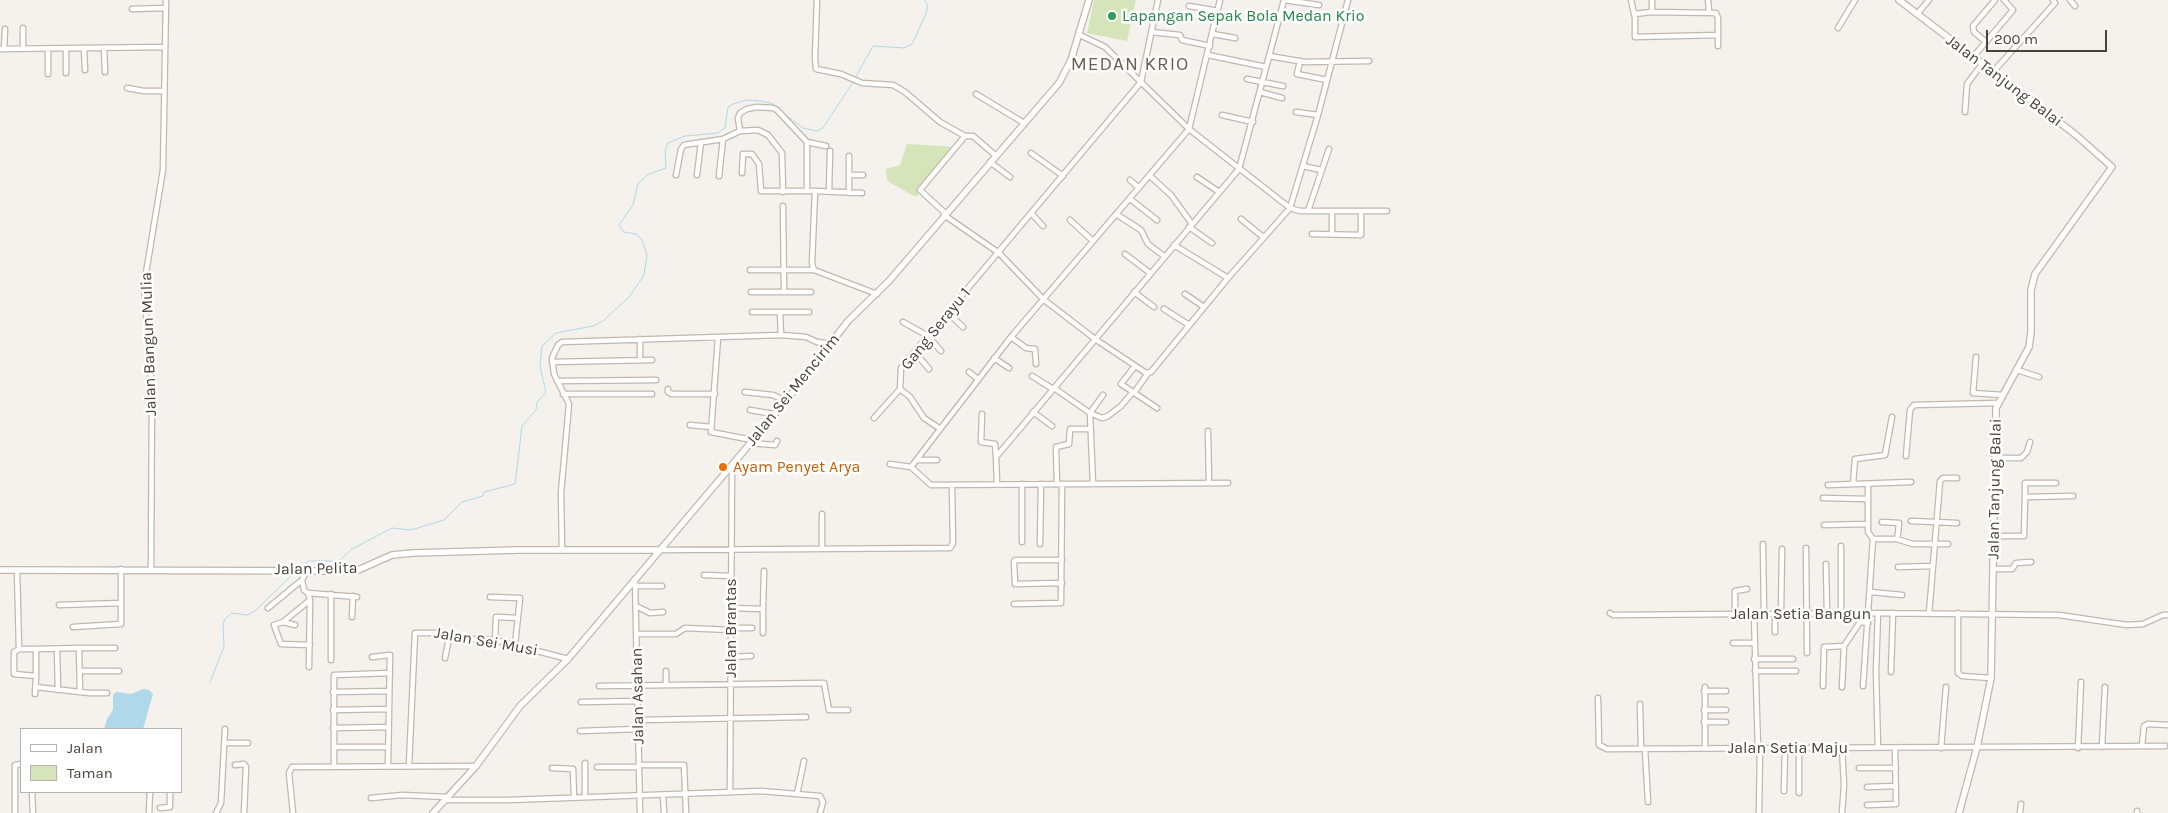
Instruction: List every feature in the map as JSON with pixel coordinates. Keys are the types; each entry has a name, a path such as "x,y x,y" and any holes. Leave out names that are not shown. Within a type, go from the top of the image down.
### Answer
{"street":[{"name":"Jalan Bangun Mulia","path":"151,569 152,392 144,285 163,170 166,0"},
{"path":"817,0 815,68 847,76 855,81 893,86 905,92 940,122 965,136 973,136 995,156"},
{"name":"Jalan Sei Mencirim","path":"433,813 476,766 520,706 568,659 658,550 786,401 848,321 883,288 1066,72 1080,35 1089,0"},
{"path":"1141,82 1158,0"},
{"path":"911,467 939,428 1011,337 1189,129 1220,0"},
{"path":"996,457 1239,169 1284,0 1319,5"},
{"path":"1032,376 1090,413 1105,418 1121,406 1228,278 1290,208 1318,115 1348,0"},
{"path":"1631,0 1634,14 1635,43"},
{"path":"1652,0 1652,12"},
{"path":"1708,0 1709,11"},
{"path":"1838,28 1855,0"},
{"name":"Jalan Tanjung Balai","path":"1898,0 2076,135 2112,167 2035,274 2031,290 2031,339 2017,370 1998,404 1995,417 1991,678 1977,747 1959,813"},
{"path":"1917,14 1929,0"},
{"path":"1986,42 1974,32 1972,26 1995,0"},
{"path":"1973,57 2014,10 2004,0"},
{"path":"1993,72 2054,2 2060,0"},
{"path":"2070,0 2075,6"},
{"path":"1189,6 1218,11"},
{"path":"132,9 165,8"},
{"path":"1634,14 1709,11 1718,15 1718,46"},
{"path":"23,28 23,48"},
{"path":"5,29 2,49 165,47"},
{"path":"1151,32 1180,35 1182,40 1210,46"},
{"path":"1212,34 1235,38"},
{"path":"1080,35 1105,47 1189,129 1290,208 1308,211 1387,211"},
{"path":"1635,37 1717,35"},
{"path":"84,48 85,70"},
{"path":"104,48 105,72"},
{"path":"48,49 48,74"},
{"path":"66,49 66,73"},
{"path":"1208,55 1266,67"},
{"path":"1270,56 1300,61 1369,61"},
{"path":"1300,61 1297,74 1327,80"},
{"path":"1965,112 1967,84 1982,64"},
{"path":"1248,79 1283,86"},
{"name":"Gang Serayu 1","path":"939,428 924,418 910,397 900,388 901,368 1000,253 1141,82"},
{"path":"127,88 144,91 164,91"},
{"path":"1260,92 1282,98"},
{"path":"976,94 1024,123"},
{"path":"740,131 738,118 740,113 757,107 773,108 807,142 826,146"},
{"path":"1296,112 1318,115"},
{"path":"1222,115 1253,122"},
{"path":"676,175 682,146 723,139 740,131 763,132 780,150 783,192"},
{"path":"965,136 920,190 945,214 1000,253 1044,299 1094,339 1148,373"},
{"path":"719,176 723,139"},
{"path":"697,175 701,142"},
{"path":"807,142 807,191"},
{"path":"1308,211 1329,148"},
{"path":"829,192 830,151"},
{"path":"1031,153 1063,176"},
{"path":"742,173 743,154 752,154 759,164 760,191 862,193"},
{"path":"849,193 850,156"},
{"path":"990,162 1010,177"},
{"path":"1303,166 1321,170"},
{"path":"849,175 863,175"},
{"path":"1150,176 1168,192 1191,225 1212,243"},
{"path":"1197,177 1219,192"},
{"path":"1130,180 1139,188"},
{"path":"814,270 812,264 815,191"},
{"path":"1130,199 1157,220"},
{"path":"783,206 784,292"},
{"path":"1332,211 1332,234"},
{"path":"1312,234 1361,235 1361,211"},
{"path":"1032,214 1043,226"},
{"path":"1116,214 1141,230 1148,244 1164,256"},
{"path":"1241,219 1263,237"},
{"path":"1070,220 1093,241"},
{"path":"1174,245 1228,278"},
{"path":"1126,254 1150,273"},
{"path":"750,270 814,270 877,294"},
{"path":"750,292 810,292"},
{"path":"1134,292 1154,306"},
{"path":"1184,294 1204,307"},
{"path":"1164,308 1189,325"},
{"path":"752,312 809,312"},
{"path":"780,312 781,335"},
{"path":"948,313 963,327"},
{"path":"903,322 928,336 941,351"},
{"path":"562,550 561,493 569,404 562,394 552,362 555,349 562,342 781,335 806,337 817,342 831,344"},
{"path":"1011,337 1026,348 1035,349 1036,364"},
{"path":"718,338 711,434 775,445 777,441"},
{"path":"640,339 640,360"},
{"path":"914,352 929,369"},
{"path":"1976,357 1972,393 2002,395"},
{"path":"994,358 1009,368"},
{"path":"552,362 652,360"},
{"path":"1135,366 1121,384 1157,408"},
{"path":"2017,370 2039,377"},
{"path":"969,372 978,379"},
{"path":"557,381 656,380"},
{"path":"668,388 668,392 672,394 715,394"},
{"path":"874,418 900,388"},
{"path":"745,392 773,396 786,401"},
{"path":"562,394 652,394"},
{"path":"1093,484 1090,413 1103,395"},
{"path":"1906,456 1910,410 1914,405 1998,404"},
{"path":"750,410 774,414"},
{"path":"1034,412 1052,426"},
{"path":"982,414 981,442 995,444 997,484"},
{"path":"1853,484 1855,459 1884,455 1892,417"},
{"path":"690,425 711,427"},
{"path":"1014,604 1060,604 1062,601 1060,484 1056,447 1069,444 1070,429 1090,429"},
{"path":"1208,431 1209,483"},
{"path":"1995,458 2021,458 2028,452 2030,442"},
{"path":"916,460 937,460"},
{"path":"890,464 911,467 927,484 952,486 997,484 1228,483"},
{"name":"Jalan Brantas","path":"730,791 732,465"},
{"path":"1929,614 1940,481 1943,478 1957,478"},
{"path":"1828,485 1911,482"},
{"path":"1994,536 2020,537 2025,534 2025,483 2056,483"},
{"path":"1022,484 1022,542"},
{"path":"1040,544 1041,484"},
{"path":"1864,686 1873,539 1868,532 1867,524 1868,484"},
{"path":"658,550 951,548 953,543 952,486"},
{"path":"2025,497 2073,496"},
{"path":"1823,498 1868,499"},
{"path":"822,514 822,549"},
{"path":"1911,521 1957,523"},
{"path":"1882,522 1902,523 1897,539"},
{"path":"1824,525 1867,524"},
{"path":"1873,539 1897,539 1913,544 1948,544"},
{"path":"1763,544 1764,613"},
{"path":"1841,546 1841,613"},
{"path":"1806,548 1807,653"},
{"path":"1781,613 1782,549"},
{"name":"Jalan Pelita","path":"0,570 359,570 384,558 401,554 460,551 658,550"},
{"path":"1062,560 1014,562 1015,584 1062,583"},
{"path":"1994,569 2012,569 2016,563 2031,562"},
{"path":"1826,564 1827,613"},
{"path":"1898,567 1933,566"},
{"path":"72,627 119,626 121,569"},
{"path":"17,570 19,650"},
{"path":"304,570 302,580 304,590 308,593 310,600 309,667"},
{"path":"763,633 764,570"},
{"path":"704,575 731,576"},
{"name":"Jalan Asahan","path":"635,579 640,813"},
{"path":"268,608 302,580"},
{"path":"636,586 662,586"},
{"path":"1735,614 1735,591 1747,589"},
{"path":"1871,592 1902,595"},
{"path":"308,593 355,596 352,616"},
{"path":"331,594 332,660"},
{"path":"490,597 520,598 515,645"},
{"path":"310,600 273,627 281,644 310,645"},
{"path":"59,605 121,604"},
{"path":"636,606 650,613 663,612"},
{"path":"730,608 763,609"},
{"name":"Jalan Setia Bangun","path":"1610,613 1613,615 1958,613 2059,615 2127,625 2143,624 2163,615 2168,615"},
{"path":"1775,613 1775,632"},
{"path":"1878,613 1876,671 1878,748"},
{"path":"1891,672 1893,613"},
{"path":"1958,613 1958,673 1962,676 1991,678"},
{"path":"1754,614 1754,658 1759,748 1759,813"},
{"path":"495,640 496,617 518,618"},
{"path":"282,622 295,625"},
{"path":"1842,687 1844,646 1860,622 1868,623"},
{"path":"636,634 676,634 685,628 752,628"},
{"name":"Jalan Sei Musi","path":"409,765 414,635 419,632 445,633 448,634 449,638 495,640 568,659"},
{"path":"445,658 449,638"},
{"path":"1733,643 1754,643"},
{"path":"1823,686 1824,647 1844,646"},
{"path":"79,648 80,692"},
{"path":"36,676 14,674 14,652 36,649 115,648"},
{"path":"36,649 36,694"},
{"path":"57,649 58,690"},
{"path":"372,657 390,655 388,765"},
{"path":"730,657 751,656"},
{"path":"1754,658 1793,659"},
{"path":"80,671 119,671"},
{"path":"666,671 666,683"},
{"path":"1755,672 1796,672"},
{"path":"334,766 333,677 335,674 390,673"},
{"path":"2078,748 2081,682"},
{"path":"599,686 666,683 824,683 829,710 848,710"},
{"path":"36,687 107,693"},
{"path":"1941,748 1946,687"},
{"path":"2102,747 2105,688"},
{"path":"1704,748 1704,689 1726,691"},
{"path":"333,692 389,691"},
{"name":"Jalan Setia Maju","path":"1598,698 1600,747 1607,749 1799,747 2078,748 2142,745 2165,746"},
{"path":"581,702 638,701"},
{"path":"1640,704 1648,802"},
{"path":"333,710 389,709"},
{"path":"1704,710 1726,710"},
{"path":"638,720 806,717"},
{"path":"1704,722 1726,722"},
{"path":"2142,745 2144,726 2148,724 2168,725"},
{"path":"333,728 388,727"},
{"path":"216,813 221,803 225,729"},
{"path":"580,731 638,729"},
{"path":"225,743 248,743"},
{"path":"334,747 388,746"},
{"path":"1799,747 1799,793"},
{"path":"1842,747 1844,785 1844,811 1842,813"},
{"path":"1784,791 1785,748"},
{"path":"1867,805 1895,805 1896,748"},
{"path":"797,794 804,761"},
{"path":"584,763 585,797"},
{"path":"15,813 15,765 20,764"},
{"path":"235,765 244,764 246,767 244,813"},
{"path":"293,813 290,769 388,765 476,766"},
{"path":"597,767 684,765 686,813"},
{"path":"552,768 573,769 574,797"},
{"path":"1859,768 1896,768"},
{"path":"1867,787 1896,786"},
{"path":"371,798 402,795 447,798 585,797 730,791 822,797 823,802 820,813"},
{"path":"32,793 32,813"},
{"path":"149,813 150,793"},
{"path":"160,808 170,807 170,793"},
{"path":"663,795 664,813"},
{"path":"2020,813 2021,804"}],"green space":[{"name":"Lapangan Sepak Bola Medan Krio","path":"1094,0 1136,0 1127,41 1087,33"},
{"path":"907,144 957,147 916,197 887,181 886,169 900,165"}],"water":[{"path":"143,689 149,690 153,694 143,728 104,728 113,710 113,695 116,692 131,694"}],"waterway":[{"path":"855,78 873,46 904,48 912,44 926,14 928,5 924,0"},
{"path":"782,112 803,128 817,131 823,128 853,82"},
{"path":"296,569 309,561 339,561 352,549 392,528 411,530 444,520 462,502 483,496 484,492 515,484 522,426 536,410 537,402 546,393 540,366 542,346 556,333 593,326 603,321 630,296 644,275 647,255 642,240 636,234 624,232 619,225 633,205 638,183 649,174 666,168 665,151 668,143 685,136 718,133 725,128 728,107 733,104 746,100 762,101 773,104 779,109"},
{"path":"210,682 224,647 223,624 225,619 232,613 247,615 255,611 295,572"}],"place":[{"name":"Lapangan Sepak Bola Medan Krio","path":"1112,16"},
{"name":"Ayam Penyet Arya","path":"723,467"}],"district":[{"name":"MEDAN KRIO","path":"1130,65"}]}
